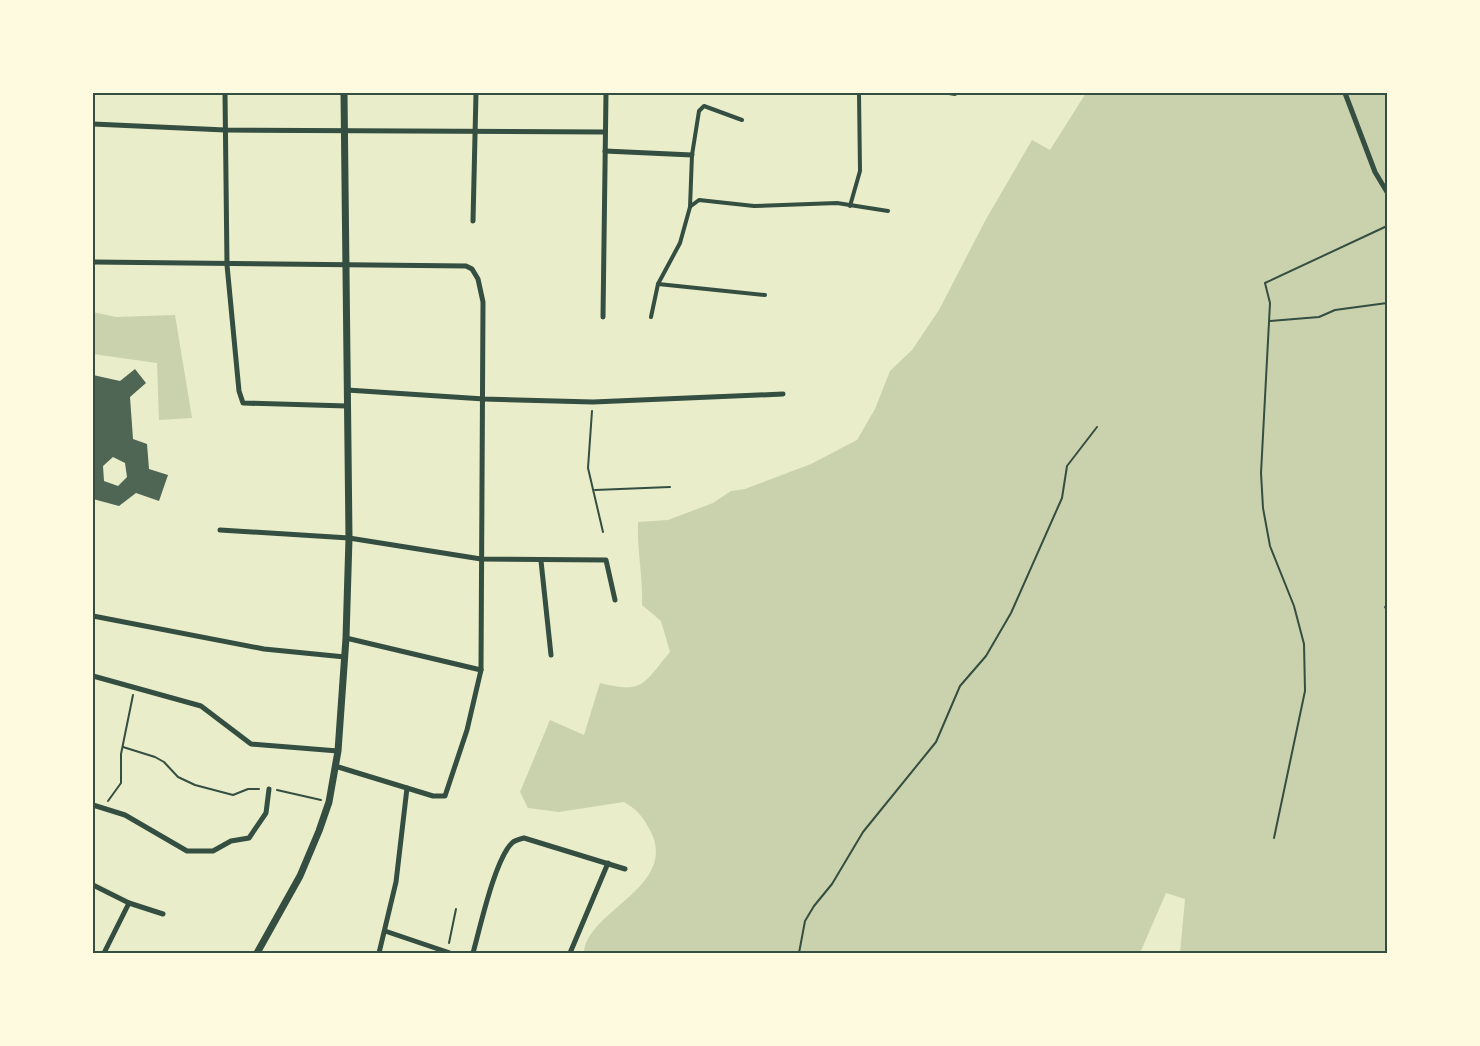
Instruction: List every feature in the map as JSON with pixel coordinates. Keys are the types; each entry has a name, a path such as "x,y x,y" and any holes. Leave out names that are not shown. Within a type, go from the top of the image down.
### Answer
{"street":[{"path":"225,93 227,265 238,391 243,403 348,406"},
{"path":"257,953 300,876 329,802 338,751 346,638 349,538 344,93"},
{"path":"473,221 476,93"},
{"path":"603,318 606,93"},
{"path":"850,207 860,171 859,93"},
{"path":"949,93 955,94"},
{"path":"1345,93 1375,172 1387,192"},
{"path":"651,318 658,284 680,243 690,207 692,155 699,111 704,106 742,120"},
{"path":"93,124 225,130 605,132"},
{"path":"605,151 692,155"},
{"path":"690,207 699,200 754,206 837,203 888,212"},
{"path":"93,262 466,266 472,269 478,279 483,302 484,399 481,670 467,730 445,796 407,788 335,766"},
{"path":"658,284 765,295"},
{"path":"348,390 484,399 593,402 783,394"},
{"path":"220,530 349,538 481,559 606,560 615,600"},
{"path":"541,561 550,655"},
{"path":"93,616 264,649 345,657"},
{"path":"346,638 481,670"},
{"path":"93,676 201,706 251,744 338,751"},
{"path":"380,953 396,882 407,788"},
{"path":"93,805 145,825 188,851 213,851 231,841 249,838 266,813 268,789"},
{"path":"473,953 495,878 505,852 513,841 524,838 625,869"},
{"path":"570,953 608,863"},
{"path":"93,885 129,903 163,914"},
{"path":"104,953 129,903"},
{"path":"385,931 448,953"}],"path":[{"path":"1274,838 1305,691 1304,644 1294,606 1270,546 1263,508 1261,473 1270,321 1270,303 1265,283 1387,226"},
{"path":"1270,321 1319,317 1335,310 1387,303"},
{"path":"593,402 587,456 603,532"},
{"path":"800,953 805,921 814,906 832,884 863,832 936,742 960,686 986,656 1011,613 1062,498 1067,466 1097,427"},
{"path":"594,490 670,487"},
{"path":"103,808 121,783 123,747 135,686"},
{"path":"123,747 155,757 164,762 178,777 216,791 233,795 248,789 268,789 329,802"},
{"path":"448,953 456,909"}],"green space":[{"path":"1086,93 1387,93 1387,953 1180,953 1185,899 1166,893 1140,953 584,953 589,938 599,924 642,883 652,868 656,851 651,832 640,814 624,802 559,812 528,808 520,792 550,720 584,735 600,683 626,687 641,684 648,679 670,652 661,621 642,605 638,522 668,520 713,503 731,491 745,489 811,464 857,440 875,409 890,371 912,350 939,310 985,221 1032,140 1050,150"},
{"path":"93,312 116,317 175,315 192,418 159,420 157,363 93,354"}],"building":[{"path":"135,369 146,383 130,397 133,439 147,444 149,469 168,475 159,501 136,493 119,506 93,499 93,375 120,381","holes":["113,457 125,463 127,477 118,486 104,481 103,466"]}]}
